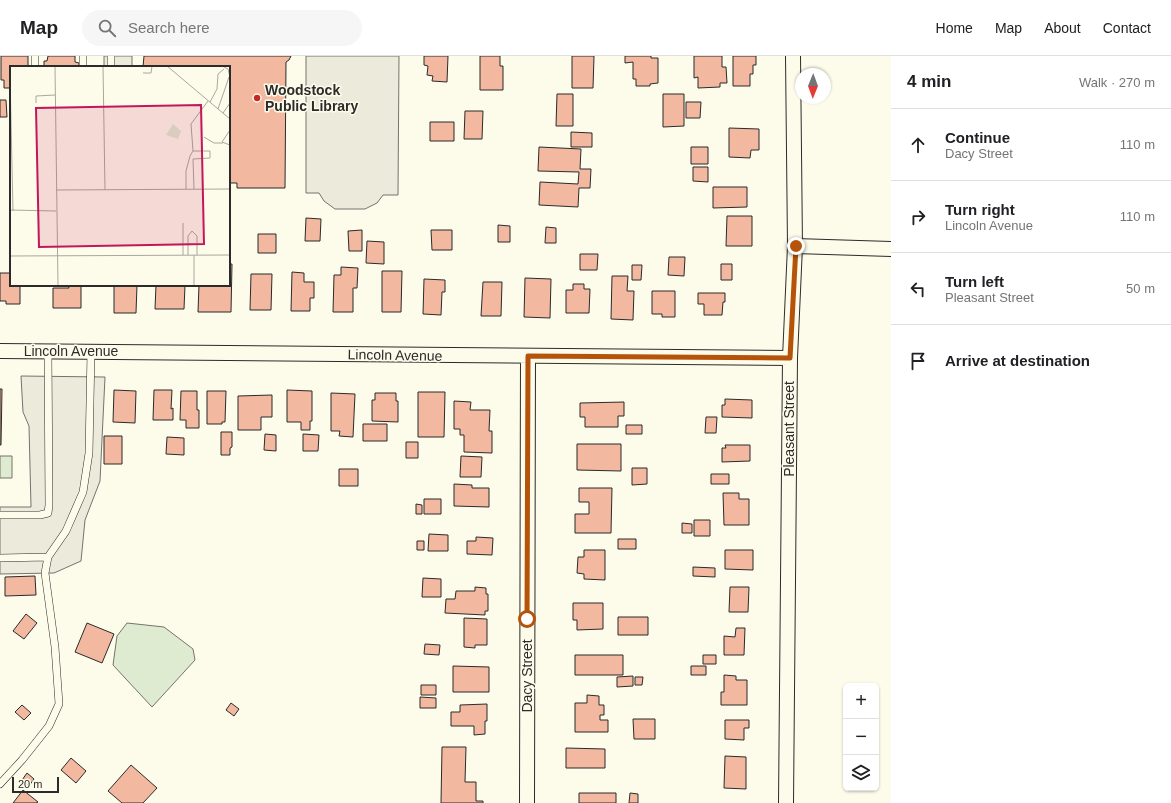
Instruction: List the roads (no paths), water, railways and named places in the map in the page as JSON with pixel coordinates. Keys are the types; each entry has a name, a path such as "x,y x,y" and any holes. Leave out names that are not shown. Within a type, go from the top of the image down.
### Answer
{"street":[{"name":"Pleasant Street","path":"786,803 790,358 796,246 793,56"},
{"path":"796,246 891,249"},
{"name":"Lincoln Avenue","path":"0,351 790,358"},
{"name":"Dacy Street","path":"527,803 528,356"}],"lane":[{"path":"35,56 36,66"},
{"path":"0,784 22,760 49,726 60,704 55,647 45,573 48,557 66,531 83,492 89,453 91,351"},
{"path":"0,515 40,515 48,513 48,352"},
{"path":"0,558 48,557"}],"place":[{"name":"Woodstock Public Library","path":"257,98"}]}
